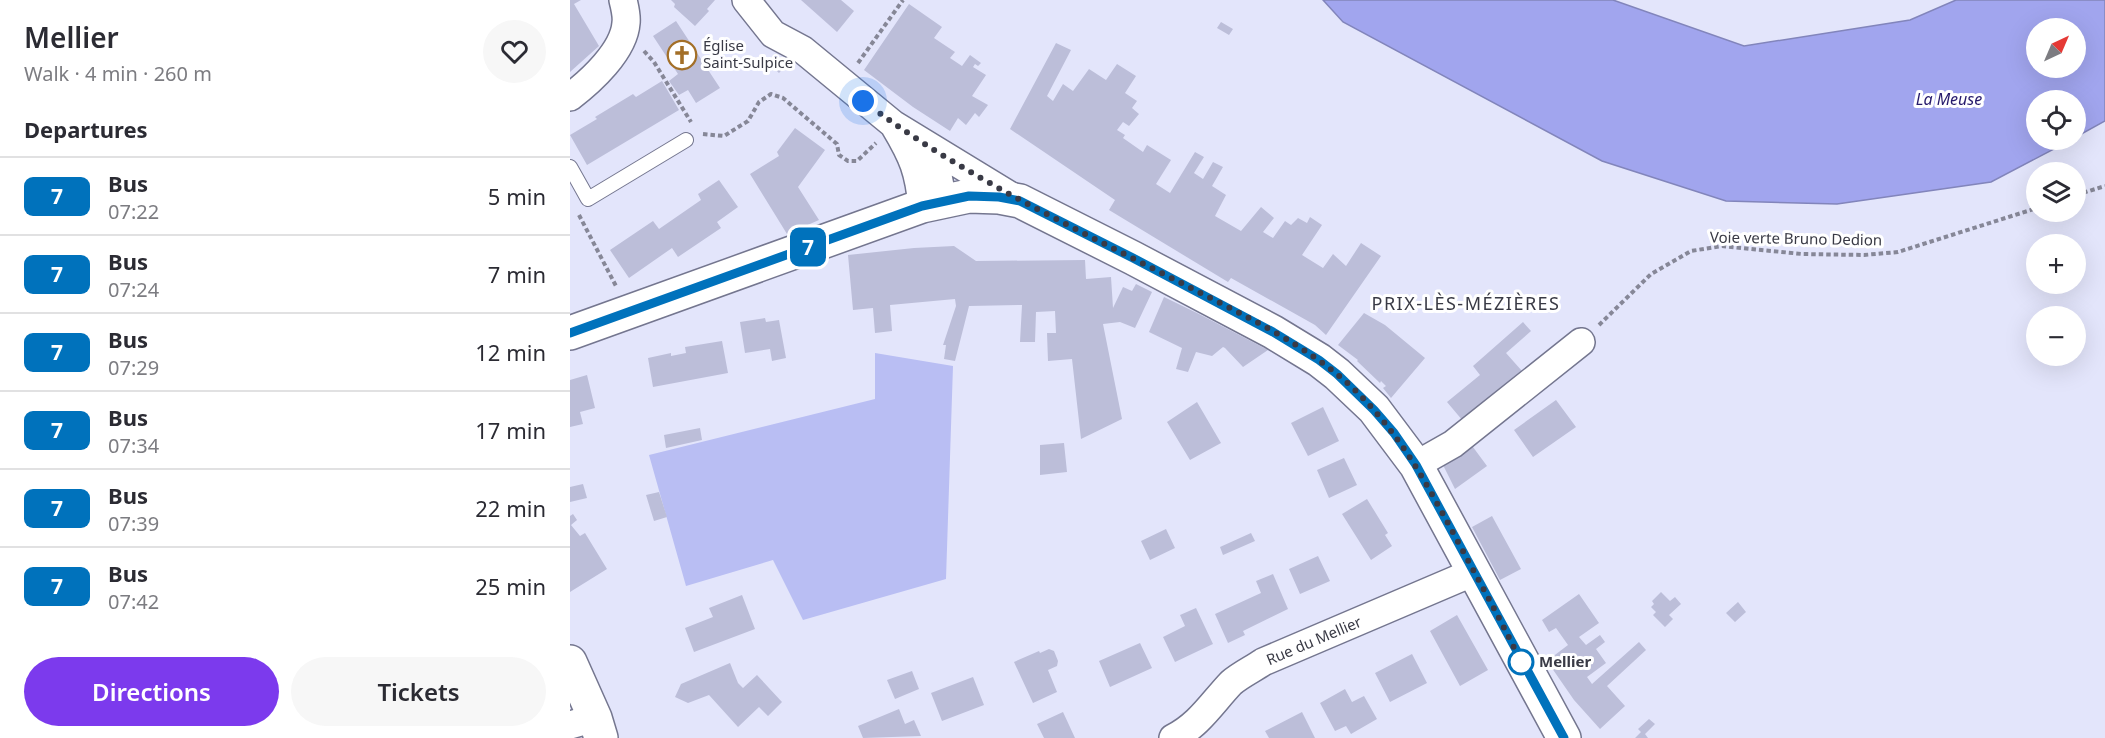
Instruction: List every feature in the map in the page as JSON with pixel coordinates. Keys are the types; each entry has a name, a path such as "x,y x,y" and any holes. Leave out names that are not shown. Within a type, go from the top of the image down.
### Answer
{"street":[{"path":"570,97 592,79 621,40 627,22 623,0"},
{"path":"746,0 774,34 803,50 893,124 1020,201 1273,332 1319,360 1346,382 1394,433 1416,465 1564,738"},
{"path":"893,124 911,154 917,171 940,202"},
{"path":"930,147 936,166 940,202"},
{"path":"570,333 629,310 940,202 982,196 1020,201"},
{"path":"1416,465 1453,444 1581,342"},
{"name":"Rue du Mellier","path":"1173,738 1185,732 1201,718 1233,682 1263,662 1474,572"},
{"path":"570,662 589,727"}],"lane":[{"path":"570,167 588,199 692,137"}],"path":[{"path":"843,84 903,0"},
{"path":"621,40 654,62 692,137 724,136 748,121 759,102 771,94 783,98 837,144 839,155 848,160 857,161 893,124"},
{"path":"2086,192 2105,186"},
{"path":"588,199 579,207 578,214 629,310"},
{"name":"Voie verte Bruno Dedion","path":"1581,342 1651,274 1691,251 1722,246 1802,254 1864,255 1898,252 2026,211"}],"shaded area":[{"path":"875,353 953,366 946,579 803,620 773,560 686,586 649,455 875,399"}],"water":[{"name":"La Meuse","path":"1323,0 1613,0 1744,46 1910,20 1956,0 2105,0 2105,121 2086,131 2086,90 2026,90 2026,150 2052,150 1991,182 1837,204 1726,201 1602,161 1343,22"}],"building":[{"path":"570,0 581,0 574,4 599,46 570,72"},
{"path":"671,0 715,0 707,9 709,11 695,26 674,7 675,4"},
{"path":"801,0 841,0 854,11 837,32"},
{"path":"909,4 942,27 934,38 955,52 950,58 962,66 970,55 981,63 973,67 986,75 972,96 988,105 979,117 975,113 966,125 958,118 950,131 913,107 864,70"},
{"name":"Église Saint-Sulpice","path":"676,21 720,88 696,103 688,90 679,95 669,81 678,74 653,36"},
{"path":"1221,22 1233,29 1229,35 1217,28"},
{"path":"1056,43 1071,50 1047,96 1053,101 1063,84 1073,91 1089,69 1106,80 1117,64 1136,76 1125,93 1137,101 1132,108 1139,114 1129,126 1123,122 1117,130 1125,135 1123,138 1143,152 1147,145 1171,160 1156,184 1170,193 1195,152 1204,157 1194,173 1203,179 1213,162 1223,167 1212,186 1226,195 1215,216 1241,231 1261,207 1274,218 1263,232 1273,238 1285,221 1291,225 1298,218 1307,223 1310,217 1322,225 1302,255 1323,268 1333,254 1346,266 1361,243 1381,256 1326,335 1315,325 1231,278 1228,282 1109,210 1115,200 1010,129"},
{"path":"776,55 786,65 779,73 769,63"},
{"path":"662,81 679,110 587,165 570,135 633,94 636,97"},
{"path":"795,128 825,150 798,187 819,220 787,234 750,174 779,156 777,152"},
{"path":"719,180 738,207 717,222 721,228 678,257 672,248 629,278 610,250 653,221 659,229 701,200 698,194"},
{"path":"954,246 976,261 1085,260 1086,279 1111,277 1113,308 1123,287 1132,291 1136,284 1152,292 1135,328 1120,322 1103,324 1122,419 1081,439 1072,359 1048,361 1047,333 1056,333 1055,311 1036,312 1035,342 1020,342 1022,305 969,306 955,361 944,359 946,345 943,345 956,306 955,299 890,305 892,331 875,333 873,308 853,310 848,255"},
{"path":"1164,297 1268,350 1243,367 1223,347 1212,356 1196,352 1188,372 1176,369 1182,348 1149,332"},
{"path":"1364,313 1385,325 1425,358 1391,398 1383,388 1386,386 1381,381 1380,383 1358,360 1338,345"},
{"path":"765,318 766,322 779,320 786,358 772,361 770,349 745,353 740,322"},
{"path":"1523,322 1531,331 1506,353 1522,371 1463,421 1447,402 1480,375 1473,366"},
{"path":"722,341 728,373 653,387 648,358 671,353 671,356 686,353 685,347"},
{"path":"587,375 595,408 580,412 583,424 570,427 570,380"},
{"path":"1556,400 1576,427 1533,457 1514,430"},
{"path":"1197,402 1221,443 1190,460 1167,422"},
{"path":"1323,407 1339,441 1308,456 1291,423"},
{"path":"700,428 702,440 666,448 664,435"},
{"path":"1064,443 1067,472 1040,475 1040,445"},
{"path":"1470,443 1487,466 1455,489 1443,465"},
{"path":"1344,458 1357,485 1329,498 1317,470"},
{"path":"583,484 587,498 570,502 570,487"},
{"path":"659,492 667,517 654,521 646,495"},
{"path":"1367,499 1388,533 1385,535 1392,546 1371,560 1342,514"},
{"path":"573,514 577,520 571,525 580,536 585,533 607,569 570,592 570,516"},
{"path":"1492,516 1521,569 1500,580 1472,527"},
{"path":"1166,529 1175,548 1150,560 1141,541"},
{"path":"1251,533 1255,541 1223,555 1220,547"},
{"path":"1318,556 1330,581 1300,594 1289,569"},
{"path":"1273,574 1288,609 1243,631 1245,635 1228,643 1215,614 1261,593 1256,581"},
{"path":"1661,592 1670,601 1675,597 1681,604 1669,615 1673,619 1665,627 1653,615 1656,612 1651,607 1654,604 1652,601"},
{"path":"1579,594 1599,623 1579,637 1586,645 1600,635 1605,642 1596,649 1606,663 1587,677 1592,684 1639,642 1646,650 1607,686 1625,706 1600,729 1574,700 1547,661 1568,645 1556,628 1549,632 1542,620"},
{"path":"742,595 755,629 694,652 685,628 713,617 709,608"},
{"path":"1738,602 1746,612 1735,622 1726,613"},
{"path":"1196,608 1213,644 1175,662 1163,637 1185,626 1180,615"},
{"path":"1457,615 1488,670 1460,686 1430,631"},
{"path":"1140,643 1152,668 1110,687 1099,661"},
{"path":"1049,649 1054,651 1058,661 1057,666 1048,670 1057,692 1033,703 1014,662"},
{"path":"1412,654 1427,683 1390,702 1375,673"},
{"path":"730,663 738,683 743,688 757,675 782,702 768,716 759,707 738,727 709,695 688,703 675,697 681,684"},
{"path":"912,671 919,689 895,699 887,680"},
{"path":"973,677 984,705 942,721 931,693"},
{"path":"1345,689 1352,702 1364,696 1377,719 1351,734 1346,726 1335,731 1320,703"},
{"path":"899,709 905,724 914,720 921,736 863,738 858,726"},
{"path":"1063,712 1075,738 1044,738 1037,724"},
{"path":"1302,712 1315,738 1269,738 1265,731"},
{"path":"1649,719 1655,724 1645,734 1648,738 1635,738 1641,732 1638,729"}],"bus line":[{"name":"7","path":"570,333 922,206 969,196 999,197 1020,201 1273,332 1319,360 1354,390 1394,433 1416,465 1564,738"}],"place":[{"name":"Église Saint-Sulpice","path":"682,55"},
{"name":"Mellier","path":"1521,662"}],"district":[{"name":"PRIX-LÈS-MÉZIÈRES","path":"1466,304"}],"route":[{"path":"863,101 893,124 1020,201 1273,332 1319,360 1337,374 1394,433 1416,465 1521,662"}]}
